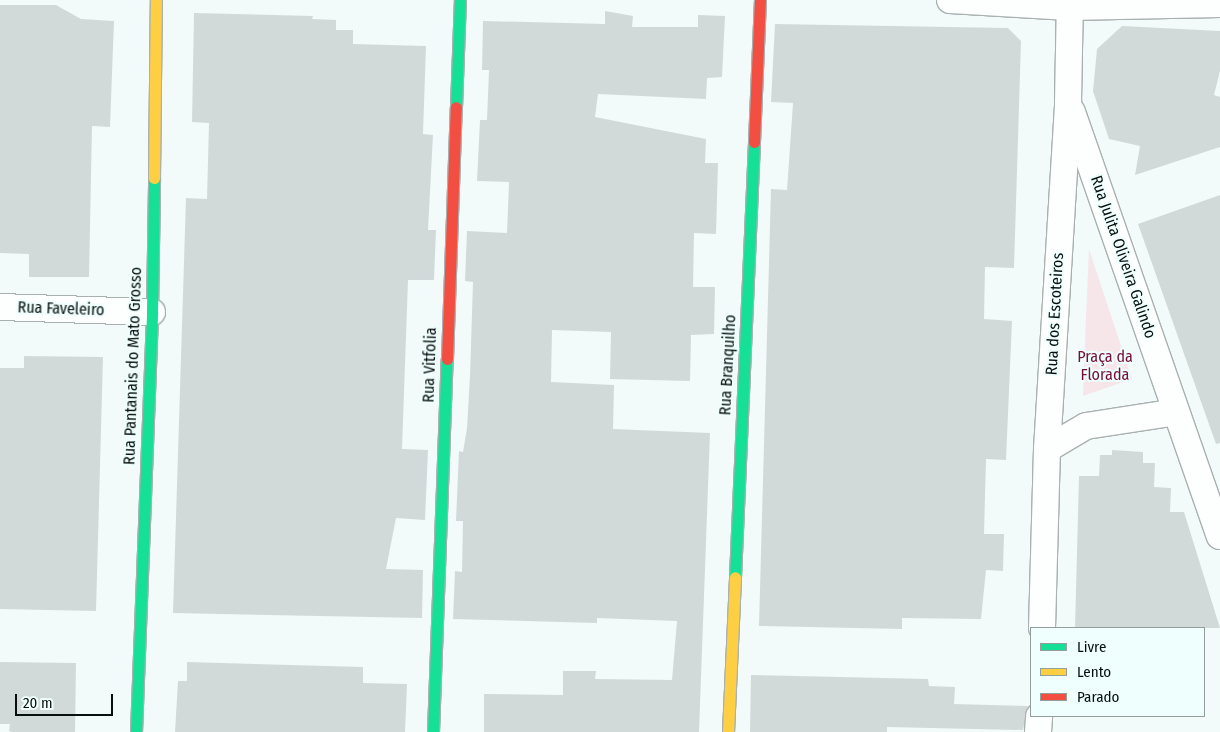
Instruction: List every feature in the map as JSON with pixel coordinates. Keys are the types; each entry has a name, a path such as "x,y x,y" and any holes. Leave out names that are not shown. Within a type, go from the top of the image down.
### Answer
{"street":[{"name":"Rua Pantanais do Mato Grosso","path":"136,732 152,312 156,0"},
{"name":"Rua Vitfolia","path":"433,732 460,0"},
{"name":"Rua Branquilho","path":"728,732 760,0"},
{"path":"950,0 1220,4"},
{"name":"Rua dos Escoteiros","path":"1042,627 1047,449 1068,102 1070,3"},
{"name":"Rua Julita Oliveira Galindo","path":"1068,102 1220,536"},
{"name":"Rua Faveleiro","path":"0,307 152,312"},
{"path":"1047,449 1086,426 1176,412"},
{"path":"1038,732 1039,717"}],"green space":[{"name":"Praça da Florada","path":"1089,249 1132,379 1083,396 1086,317"}],"building":[{"path":"0,5 56,5 81,19 114,21 110,127 92,126 89,277 29,277 29,254 0,253"},
{"path":"605,11 633,16 632,27 698,27 698,15 725,16 722,77 707,78 706,99 598,94 595,117 706,139 705,163 718,163 716,234 694,233 693,287 715,287 714,334 691,335 690,381 610,379 611,332 552,330 551,382 614,385 613,429 710,433 699,732 484,732 484,694 563,695 563,671 596,671 595,679 672,680 677,621 597,618 597,623 453,619 455,571 462,572 463,521 456,521 459,451 463,452 467,428 470,376 473,282 465,281 467,231 507,233 509,182 477,181 480,120 487,120 489,70 482,70 483,21 605,24"},
{"path":"194,13 313,16 312,19 336,20 336,30 353,30 353,44 426,46 423,134 433,135 428,230 436,230 434,280 408,280 402,449 428,450 425,520 396,518 386,569 423,570 422,618 173,613 186,198 207,199 209,123 192,122"},
{"path":"775,24 1008,28 1021,41 1014,268 985,267 984,319 1012,321 1006,460 986,459 984,534 1004,534 1003,571 986,570 981,619 902,618 902,629 759,626 771,189 787,190 793,103 771,102"},
{"path":"1122,26 1220,31 1220,71 1214,95 1220,97 1220,147 1135,175 1140,146 1109,139 1093,91 1097,49"},
{"path":"1220,195 1220,443 1216,444 1138,224"},
{"path":"24,356 103,357 96,611 0,609 0,368 24,368"},
{"path":"1112,450 1143,452 1143,463 1155,463 1154,487 1171,488 1170,512 1184,512 1220,628 1075,627 1079,476 1099,476 1100,455 1112,455"},
{"path":"0,662 76,663 75,732 12,732 9,731 10,724 0,724"},
{"path":"187,662 363,667 363,683 407,684 405,732 175,732 178,681 187,681"},
{"path":"751,675 928,679 929,686 955,687 954,704 1028,706 1023,730 887,727 887,732 750,732"}],"traffic: fast":[{"path":"456,107 460,0"},
{"path":"735,577 754,142"},
{"path":"136,732 152,312 154,178"},
{"path":"433,732 447,359"}],"traffic: slow":[{"path":"154,178 156,0"},
{"path":"728,732 735,577"}],"traffic: jam":[{"path":"754,142 760,0"},
{"path":"447,359 456,107"}]}
